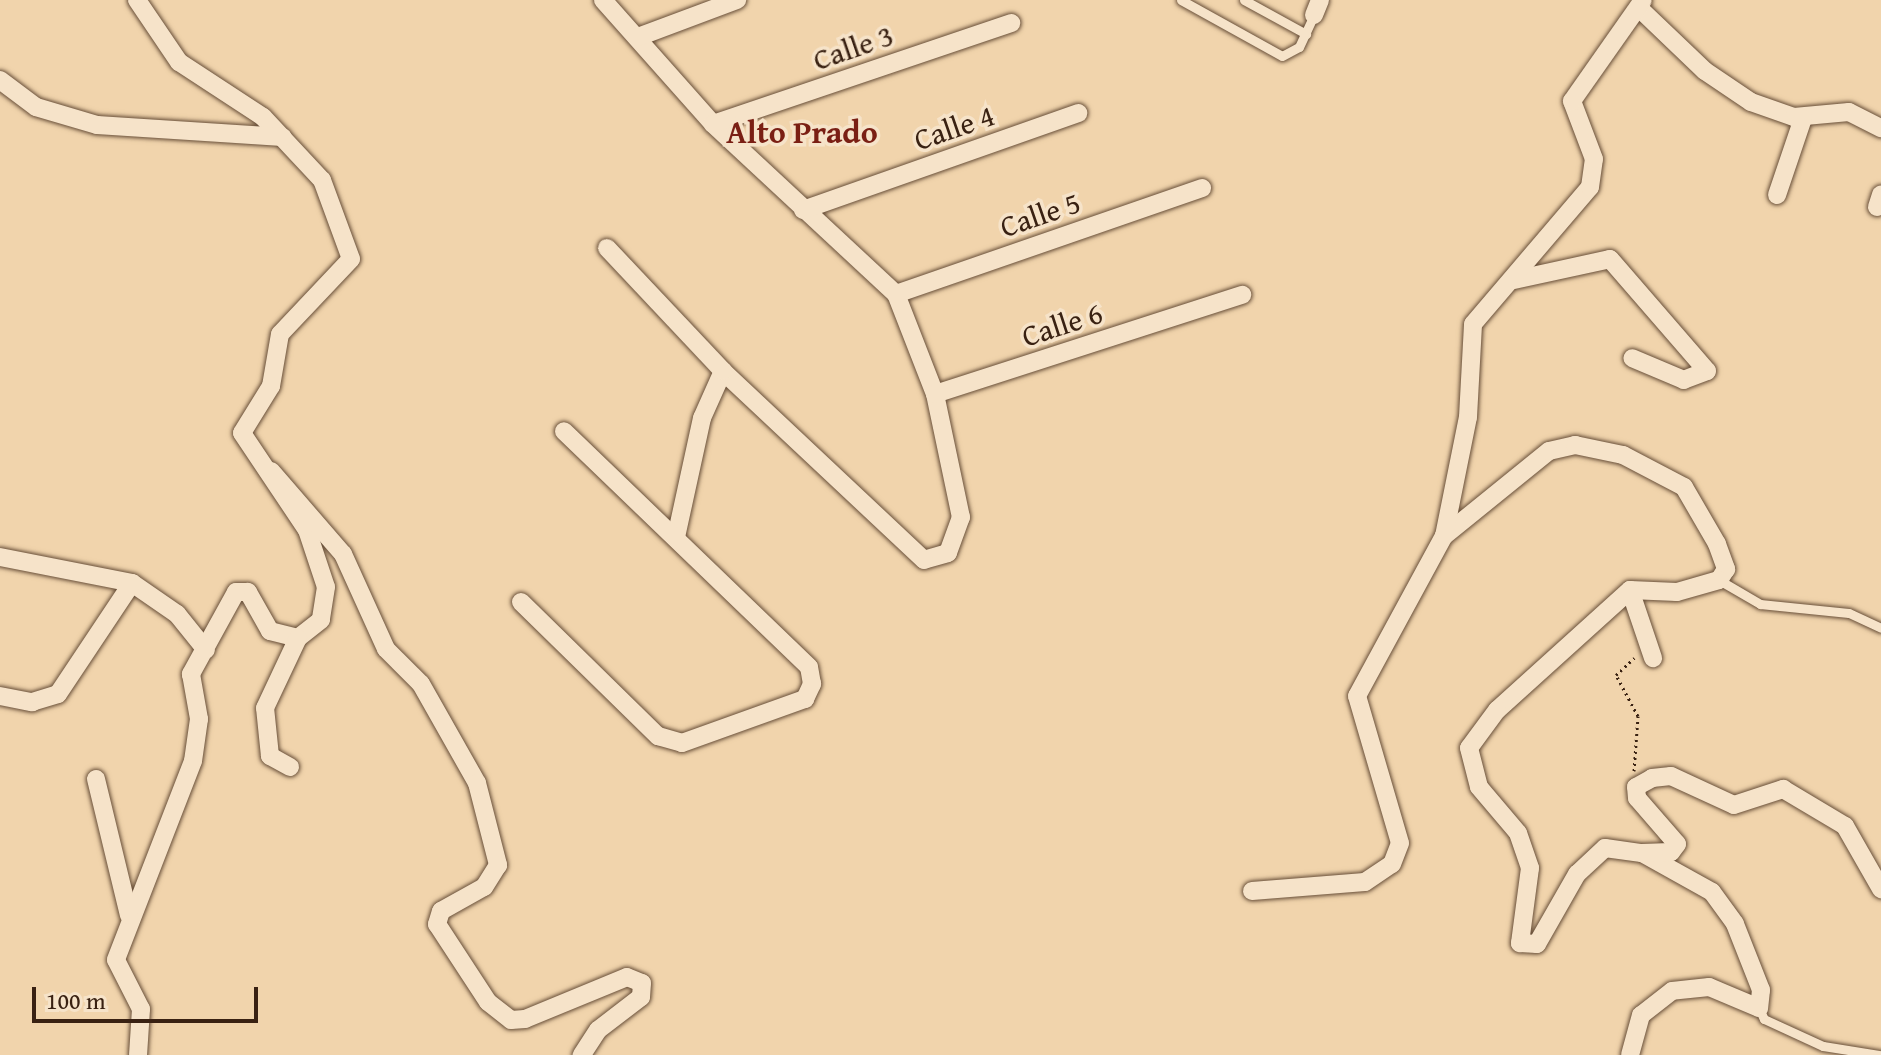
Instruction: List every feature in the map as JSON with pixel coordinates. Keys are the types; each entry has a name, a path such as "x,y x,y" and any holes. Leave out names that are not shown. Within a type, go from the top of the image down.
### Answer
{"street":[{"path":"137,0 179,62 283,137 334,201 351,259 280,334 271,386 242,433 255,461 307,530 326,587 321,620 298,638 265,708 270,756 290,767"},
{"path":"638,37 737,0"},
{"path":"607,248 723,371 933,562 953,546 961,517 935,394 896,294 713,124 611,3"},
{"path":"1252,891 1365,882 1392,864 1400,843 1357,696 1444,536 1468,417 1473,324 1483,304 1514,280 1590,187 1594,159 1572,101 1641,4 1705,71 1751,102 1803,118 1849,112 1881,128"},
{"name":"Calle 3","path":"713,124 1011,23"},
{"path":"0,80 36,107 97,125 283,137"},
{"name":"Calle 4","path":"803,210 1078,113"},
{"path":"1777,195 1803,118"},
{"name":"Calle 5","path":"896,294 1202,188"},
{"path":"1514,280 1610,259 1707,371 1684,380 1632,358"},
{"name":"Calle 6","path":"935,394 1242,295"},
{"path":"676,537 702,418 723,371"},
{"path":"521,602 658,736 682,743 805,699 809,667 564,431"},
{"path":"1444,536 1549,451 1599,447 1684,487 1717,544 1726,569 1719,580 1677,592 1630,590 1479,728 1469,766 1525,850 1530,891 1517,936 1528,947 1592,856 1605,848 1642,853 1671,852 1677,844 1674,832 1645,813 1636,787 1668,775 1728,805 1746,804 1770,788 1808,798 1845,826 1881,889"},
{"path":"255,461 303,501 343,554 386,649 421,684 477,783 498,865 484,887 441,911 437,924 488,1002 511,1020 525,1019 627,977 642,983 643,994 598,1030 582,1055"},
{"path":"0,557 132,583 177,614 206,650"},
{"path":"0,696 32,702 58,694 132,583"},
{"path":"1630,590 1651,652"},
{"path":"138,1055 141,1009 116,960 129,917 166,846 193,761 199,719 190,679 236,592 248,592 270,631 298,638"},
{"path":"96,779 129,917"},
{"path":"1642,853 1712,892 1751,957 1759,1008"},
{"path":"1630,1055 1641,1015 1672,991 1709,987 1759,1008"}],"lane":[{"path":"1181,0 1282,56 1295,53 1317,8"},
{"path":"1244,0 1306,34"},
{"path":"1719,580 1773,608 1849,613 1881,628"},
{"path":"1759,1008 1764,1019 1823,1046 1880,1055"}],"path":[{"path":"1636,787 1630,755 1638,716 1616,672 1651,652"}],"district":[{"name":"Alto Prado","path":"802,132"}]}
